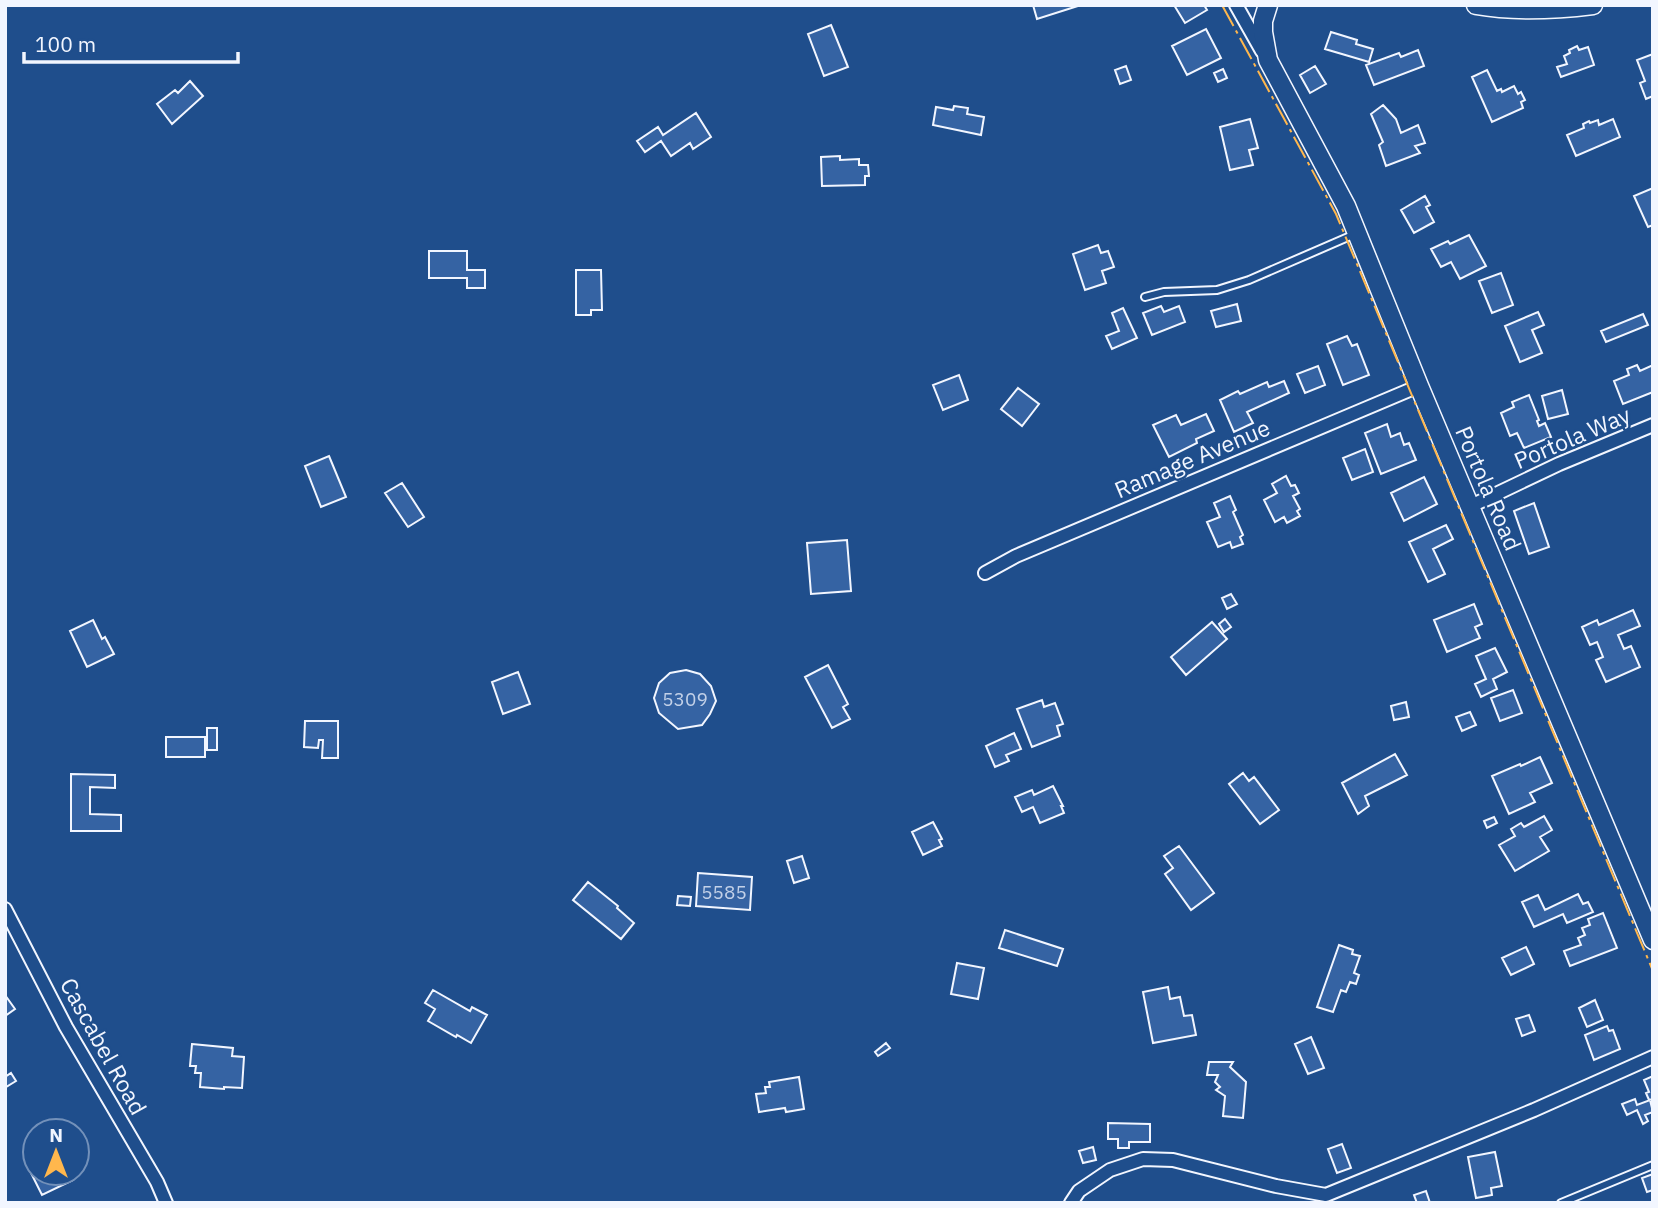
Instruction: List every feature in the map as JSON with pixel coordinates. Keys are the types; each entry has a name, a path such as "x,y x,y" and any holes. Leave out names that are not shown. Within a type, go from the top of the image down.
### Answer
{"street":[{"name":"Portola Road","path":"1236,5 1346,206 1419,386 1653,940"},
{"name":"Portola Road","path":"1268,5 1263,32 1268,60"},
{"path":"1476,5 1508,10 1538,10 1593,5"},
{"name":"Ramage Avenue","path":"985,573 1041,545 1419,386"},
{"name":"Portola Way","path":"1471,506 1559,464 1653,425"},
{"name":"Cascabel Road","path":"5,909 66,1027 157,1182 166,1203"},
{"path":"1071,1203 1079,1191 1110,1170 1143,1158 1173,1160 1276,1186 1326,1195 1534,1110 1653,1057"}],"lane":[{"path":"1145,297 1164,292 1217,290 1249,280 1357,234"},
{"path":"1561,1203 1653,1165"}],"building":[{"path":"1033,5 1081,5 1037,19"},
{"path":"1174,5 1204,5 1207,10 1185,23"},
{"path":"831,25 848,67 824,76 808,34"},
{"path":"1206,29 1221,58 1187,75 1172,46"},
{"path":"1331,32 1357,40 1356,44 1373,49 1369,62 1325,49"},
{"path":"1577,46 1579,50 1588,47 1594,65 1561,77 1557,67 1567,64 1564,56"},
{"path":"1418,50 1424,66 1374,85 1366,65 1399,53 1401,57"},
{"path":"1653,54 1653,96 1646,99 1640,83 1645,81 1637,60"},
{"path":"1126,66 1131,80 1120,84 1115,70"},
{"path":"1315,66 1326,84 1310,93 1300,75"},
{"path":"1223,69 1227,78 1218,82 1214,73"},
{"path":"1487,70 1497,91 1501,89 1502,92 1514,86 1518,94 1521,92 1525,100 1521,102 1523,108 1492,122 1472,77"},
{"path":"190,81 203,96 172,124 157,104 175,90 178,93"},
{"path":"1383,105 1396,119 1401,133 1418,125 1425,143 1415,146 1420,153 1386,166 1379,145 1383,142 1371,114"},
{"path":"954,106 968,108 967,114 984,117 981,135 933,125 936,107 953,110"},
{"path":"696,113 711,137 693,149 690,143 671,156 661,141 645,152 637,141 658,127 663,135"},
{"path":"1250,119 1258,148 1249,150 1253,165 1230,170 1220,127"},
{"path":"1613,119 1620,137 1576,156 1567,135 1584,128 1583,124 1589,121 1598,120 1599,125"},
{"path":"840,156 840,160 859,159 859,165 868,165 869,176 865,176 865,185 822,186 821,157"},
{"path":"1653,188 1653,225 1648,227 1634,196"},
{"path":"1425,196 1430,205 1426,207 1434,222 1414,233 1401,210"},
{"path":"1469,235 1486,266 1460,279 1451,262 1441,267 1431,249"},
{"path":"1098,245 1101,253 1108,251 1114,267 1102,271 1106,283 1085,290 1073,254"},
{"path":"429,251 467,251 467,270 485,270 485,288 467,288 467,278 429,278"},
{"path":"576,270 601,270 602,310 591,310 591,315 576,315"},
{"path":"1501,273 1513,305 1492,313 1479,281"},
{"path":"1237,304 1241,321 1216,327 1211,311"},
{"path":"1161,306 1164,312 1179,306 1185,322 1152,335 1143,313"},
{"path":"1123,308 1137,338 1112,349 1106,336 1119,331 1112,313"},
{"path":"1538,312 1544,325 1532,330 1542,353 1520,362 1505,326"},
{"path":"1643,314 1648,325 1606,342 1601,331"},
{"path":"1347,336 1352,346 1357,344 1369,375 1343,385 1327,344"},
{"path":"1637,365 1640,371 1653,365 1653,392 1623,404 1614,381 1629,375 1627,369"},
{"path":"1318,366 1325,385 1305,393 1297,374"},
{"path":"959,375 968,400 943,410 933,385"},
{"path":"1284,381 1289,393 1247,412 1253,423 1234,432 1220,400 1267,382 1269,387"},
{"path":"1018,388 1039,404 1022,426 1001,409"},
{"path":"1562,390 1568,414 1548,419 1542,396"},
{"path":"1529,395 1539,426 1545,423 1551,437 1524,448 1517,433 1510,436 1501,413 1514,407 1512,402"},
{"path":"1206,414 1214,431 1169,457 1153,425 1176,415 1181,425"},
{"path":"1387,424 1391,437 1400,433 1404,445 1409,443 1416,460 1381,474 1365,433"},
{"path":"1365,449 1373,472 1352,480 1343,458"},
{"path":"329,456 346,497 321,507 305,466"},
{"path":"1286,476 1291,486 1295,485 1299,493 1293,496 1300,509 1297,511 1300,516 1287,523 1284,517 1275,522 1264,500 1277,493 1272,484"},
{"path":"1424,477 1437,504 1404,521 1391,493"},
{"path":"402,483 424,517 408,527 385,493"},
{"path":"1230,496 1236,510 1233,512 1243,535 1240,537 1243,544 1232,548 1230,542 1218,547 1207,522 1220,517 1214,503"},
{"path":"1534,503 1549,547 1529,554 1514,511"},
{"path":"1446,525 1453,539 1433,549 1445,574 1428,582 1409,542"},
{"path":"847,540 851,591 811,594 807,543"},
{"path":"1231,594 1237,604 1227,609 1222,598"},
{"path":"1474,604 1482,624 1475,627 1480,638 1447,652 1434,620"},
{"path":"1633,610 1640,626 1618,635 1624,649 1631,646 1640,667 1606,682 1596,660 1603,657 1597,642 1590,645 1582,627 1597,620 1599,625"},
{"path":"1225,619 1231,627 1224,632 1219,624"},
{"path":"93,620 102,639 105,637 114,654 87,667 70,631"},
{"path":"1212,622 1227,639 1186,675 1171,657"},
{"path":"1495,648 1507,672 1493,679 1497,689 1481,697 1475,684 1486,679 1476,656"},
{"path":"828,665 848,704 843,707 850,719 832,728 805,677"},
{"path":"686,670 700,674 711,686 716,701 702,725 678,729 659,713 654,698 659,683 670,673"},
{"path":"518,672 530,704 503,714 492,682"},
{"path":"1513,690 1522,713 1500,721 1491,698"},
{"path":"1042,700 1044,707 1055,703 1063,724 1057,726 1060,736 1032,747 1017,709"},
{"path":"1406,702 1409,717 1394,720 1391,706"},
{"path":"1470,712 1476,725 1462,731 1456,717"},
{"path":"305,721 338,721 338,758 322,758 323,740 319,740 318,748 304,747"},
{"path":"207,728 217,728 217,750 207,750"},
{"path":"1014,733 1021,749 1006,755 1009,761 995,767 986,746"},
{"path":"166,737 205,737 205,757 166,757"},
{"path":"1395,754 1407,775 1365,796 1369,806 1358,814 1342,783"},
{"path":"1540,757 1552,783 1530,793 1535,802 1509,814 1492,776"},
{"path":"1243,773 1249,781 1254,777 1279,810 1260,824 1229,784"},
{"path":"71,774 115,775 115,788 90,787 90,814 121,815 121,831 71,831"},
{"path":"1053,786 1064,813 1040,823 1033,807 1022,812 1015,797 1032,790 1034,795"},
{"path":"1544,816 1552,830 1540,837 1549,851 1515,871 1499,845 1515,836 1511,829 1521,823 1524,827"},
{"path":"1494,817 1497,823 1487,828 1484,821"},
{"path":"933,822 942,839 939,840 942,846 923,855 912,832"},
{"path":"1179,846 1214,893 1191,910 1165,874 1173,868 1164,856"},
{"path":"802,856 809,878 794,883 787,861"},
{"path":"698,873 752,877 750,910 696,906"},
{"path":"588,882 634,923 621,939 573,900"},
{"path":"1578,894 1583,904 1588,902 1593,912 1567,923 1563,914 1534,927 1522,902 1538,895 1545,910"},
{"path":"678,896 691,897 690,906 677,905"},
{"path":"1603,913 1617,948 1570,966 1564,951 1581,945 1578,938 1585,935 1582,928 1590,925 1588,919"},
{"path":"1005,930 1063,949 1057,966 999,948"},
{"path":"1339,945 1360,956 1354,973 1359,975 1356,984 1350,982 1346,992 1341,990 1333,1012 1317,1007"},
{"path":"1526,947 1534,964 1511,975 1502,958"},
{"path":"957,963 984,968 978,999 951,994"},
{"path":"1168,987 1170,999 1180,997 1184,1016 1192,1015 1196,1035 1153,1043 1143,992"},
{"path":"433,990 470,1011 472,1007 487,1015 471,1043 428,1021 435,1009 425,1003"},
{"path":"5,995 15,1009 5,1016"},
{"path":"1595,1000 1603,1020 1587,1027 1579,1008"},
{"path":"1529,1015 1535,1031 1522,1036 1516,1019"},
{"path":"1607,1026 1609,1031 1613,1030 1620,1049 1594,1060 1585,1035"},
{"path":"1311,1037 1324,1068 1308,1074 1295,1044"},
{"path":"886,1043 890,1048 878,1056 875,1052"},
{"path":"192,1044 233,1048 232,1056 244,1057 242,1088 200,1087 201,1073 195,1073 196,1066 190,1066"},
{"path":"1209,1062 1233,1062 1230,1067 1246,1082 1243,1118 1223,1116 1225,1096 1216,1090 1220,1087 1215,1082 1218,1075 1207,1075"},
{"path":"11,1073 16,1081 6,1087 5,1077"},
{"path":"1653,1076 1653,1099 1649,1100 1644,1080"},
{"path":"799,1077 804,1109 786,1112 785,1108 759,1112 756,1094 766,1093 765,1087 770,1087 769,1082"},
{"path":"1635,1099 1637,1105 1650,1100 1653,1112 1645,1115 1648,1121 1643,1124 1637,1110 1627,1115 1622,1104"},
{"path":"1108,1123 1150,1124 1150,1142 1129,1142 1129,1148 1118,1148 1118,1139 1108,1139"},
{"path":"1342,1144 1351,1168 1337,1173 1328,1149"},
{"path":"1093,1147 1096,1160 1083,1163 1079,1151"},
{"path":"1495,1152 1502,1186 1491,1188 1492,1195 1476,1198 1468,1157"},
{"path":"1653,1174 1653,1190 1647,1192 1642,1178"},
{"path":"38,1187 59,1187 42,1195"},
{"path":"1426,1191 1430,1203 1417,1203 1414,1195"}],"power":[{"path":"1222,5 1336,214 1653,971"}]}
